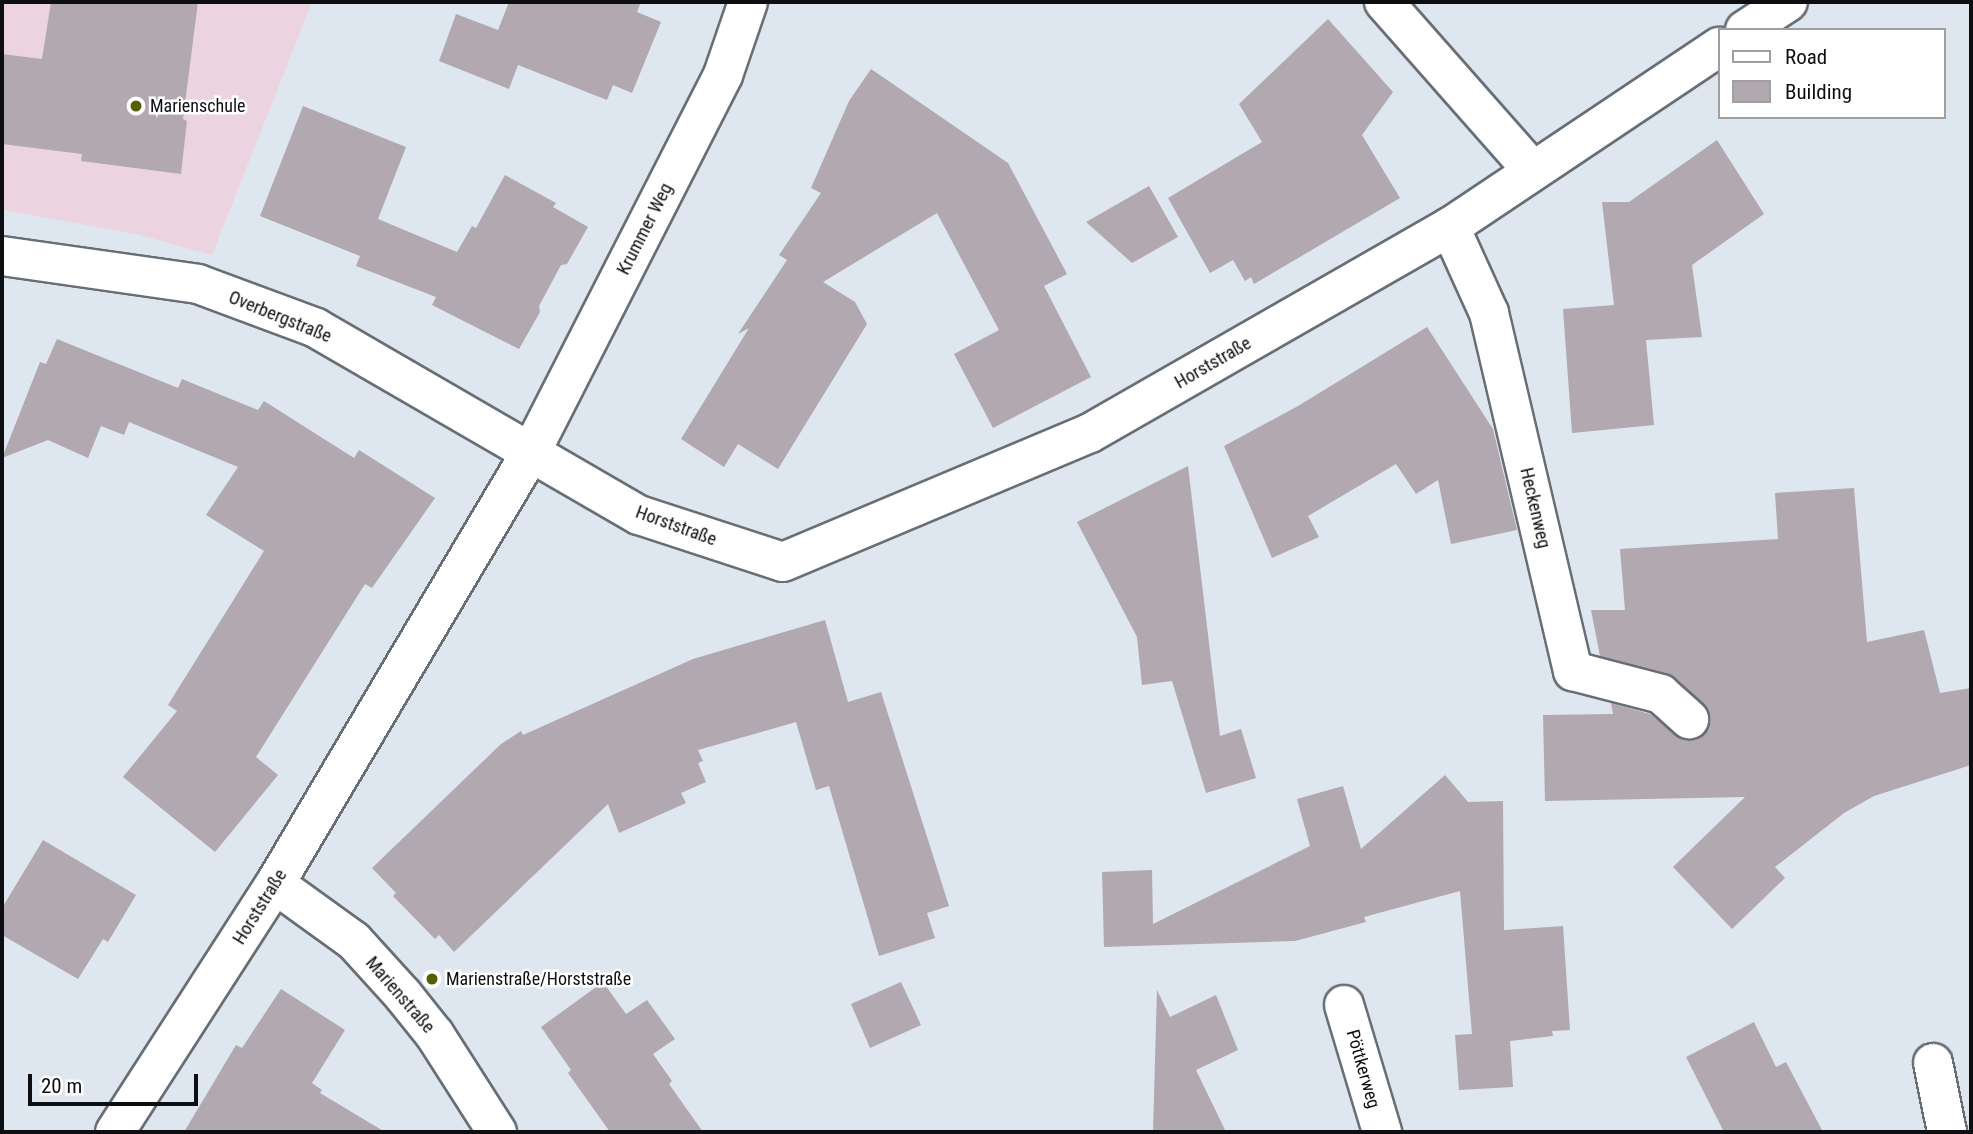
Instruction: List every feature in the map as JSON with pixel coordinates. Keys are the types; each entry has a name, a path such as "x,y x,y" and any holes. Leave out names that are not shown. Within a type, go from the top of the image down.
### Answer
{"street":[{"name":"Krummer Weg","path":"531,452 723,75 748,2"},
{"path":"1384,2 1532,170"},
{"path":"1748,28 1788,2"},
{"name":"Horststraße","path":"116,1132 275,884 531,452 639,515 783,562 1090,433 1450,227 1717,48"},
{"name":"Heckenweg","path":"1450,227 1489,313 1573,671 1661,694 1689,719"},
{"name":"Overbergstraße","path":"2,256 198,284 316,328 531,452"},
{"name":"Marienstraße","path":"275,884 354,941 403,995 435,1035 497,1132"},
{"name":"Pöttkerweg","path":"1344,1005 1382,1132"},
{"path":"1933,1063 1947,1132"}],"shaded area":[{"name":"Marienschule","path":"2,2 312,2 212,255 136,234 2,210"}],"building":[{"path":"51,2 198,2 183,119 187,121 181,174 81,161 82,154 2,144 2,54 42,59"},
{"path":"509,2 641,2 637,12 661,22 632,93 613,85 607,100 518,65 509,89 439,61 456,14 498,30"},
{"path":"1328,19 1393,92 1362,135 1400,198 1254,284 1251,277 1245,281 1233,260 1210,273 1168,198 1262,142 1239,104"},
{"path":"871,69 1008,163 1067,274 1044,286 1091,377 993,428 954,354 999,330 937,213 823,282 855,302 867,324 778,469 738,444 724,467 681,439 749,328 738,334 787,260 779,255 821,193 811,188 849,101"},
{"path":"303,106 406,147 378,219 457,252 472,226 476,228 505,175 556,203 553,207 588,227 567,264 561,265 539,306 540,312 519,349 432,305 436,297 356,266 360,256 260,216"},
{"path":"1717,140 1764,214 1692,265 1702,337 1646,340 1654,425 1572,433 1563,309 1614,305 1602,202 1629,202"},
{"path":"1149,186 1178,237 1132,263 1086,222"},
{"path":"1427,327 1493,429 1517,530 1451,544 1438,480 1416,494 1396,464 1308,516 1319,537 1272,558 1224,446 1298,406"},
{"path":"57,339 178,388 182,379 258,410 264,401 354,458 359,450 435,498 372,588 365,584 256,757 278,775 215,852 123,777 177,711 168,705 264,551 206,515 238,467 129,422 124,435 101,426 88,458 48,440 2,458 40,362 46,364"},
{"path":"1188,466 1220,736 1241,729 1256,778 1206,793 1172,681 1142,685 1137,637 1077,522"},
{"path":"1854,488 1867,642 1924,630 1940,693 1971,688 1971,765 1874,796 1844,813 1775,867 1785,878 1732,929 1673,867 1745,797 1545,801 1543,715 1613,714 1611,703 1650,714 1684,740 1695,740 1705,734 1710,723 1709,712 1676,678 1600,656 1591,610 1625,610 1620,549 1778,539 1775,493"},
{"path":"825,620 848,702 881,692 949,906 927,913 935,938 879,956 829,786 816,790 796,722 698,750 703,761 698,763 706,782 681,793 686,803 619,833 608,804 454,952 439,935 435,939 393,896 396,893 372,868 501,744 521,731 523,735 693,659"},
{"path":"1445,775 1468,802 1503,801 1504,930 1563,926 1570,1030 1552,1031 1553,1036 1510,1041 1513,1087 1459,1090 1455,1035 1472,1034 1460,891 1364,917 1366,922 1295,941 1104,947 1102,872 1152,870 1153,924 1310,846 1297,799 1343,786 1361,849"},
{"path":"43,840 136,895 108,942 103,939 78,979 2,935 2,908"},
{"path":"603,982 626,1014 647,1000 675,1039 653,1054 672,1081 669,1084 703,1132 610,1132 568,1073 571,1070 541,1027"},
{"path":"901,982 921,1025 870,1048 851,1004"},
{"path":"281,989 345,1030 312,1083 322,1090 320,1093 385,1132 184,1132 236,1045 242,1048"},
{"path":"1157,990 1170,1017 1216,995 1238,1050 1196,1070 1226,1132 1153,1132"},
{"path":"1754,1022 1776,1067 1786,1062 1823,1132 1724,1132 1686,1057"}],"place":[{"name":"Marienschule","path":"136,106"},
{"name":"Marienstraße/Horststraße","path":"432,979"}]}
